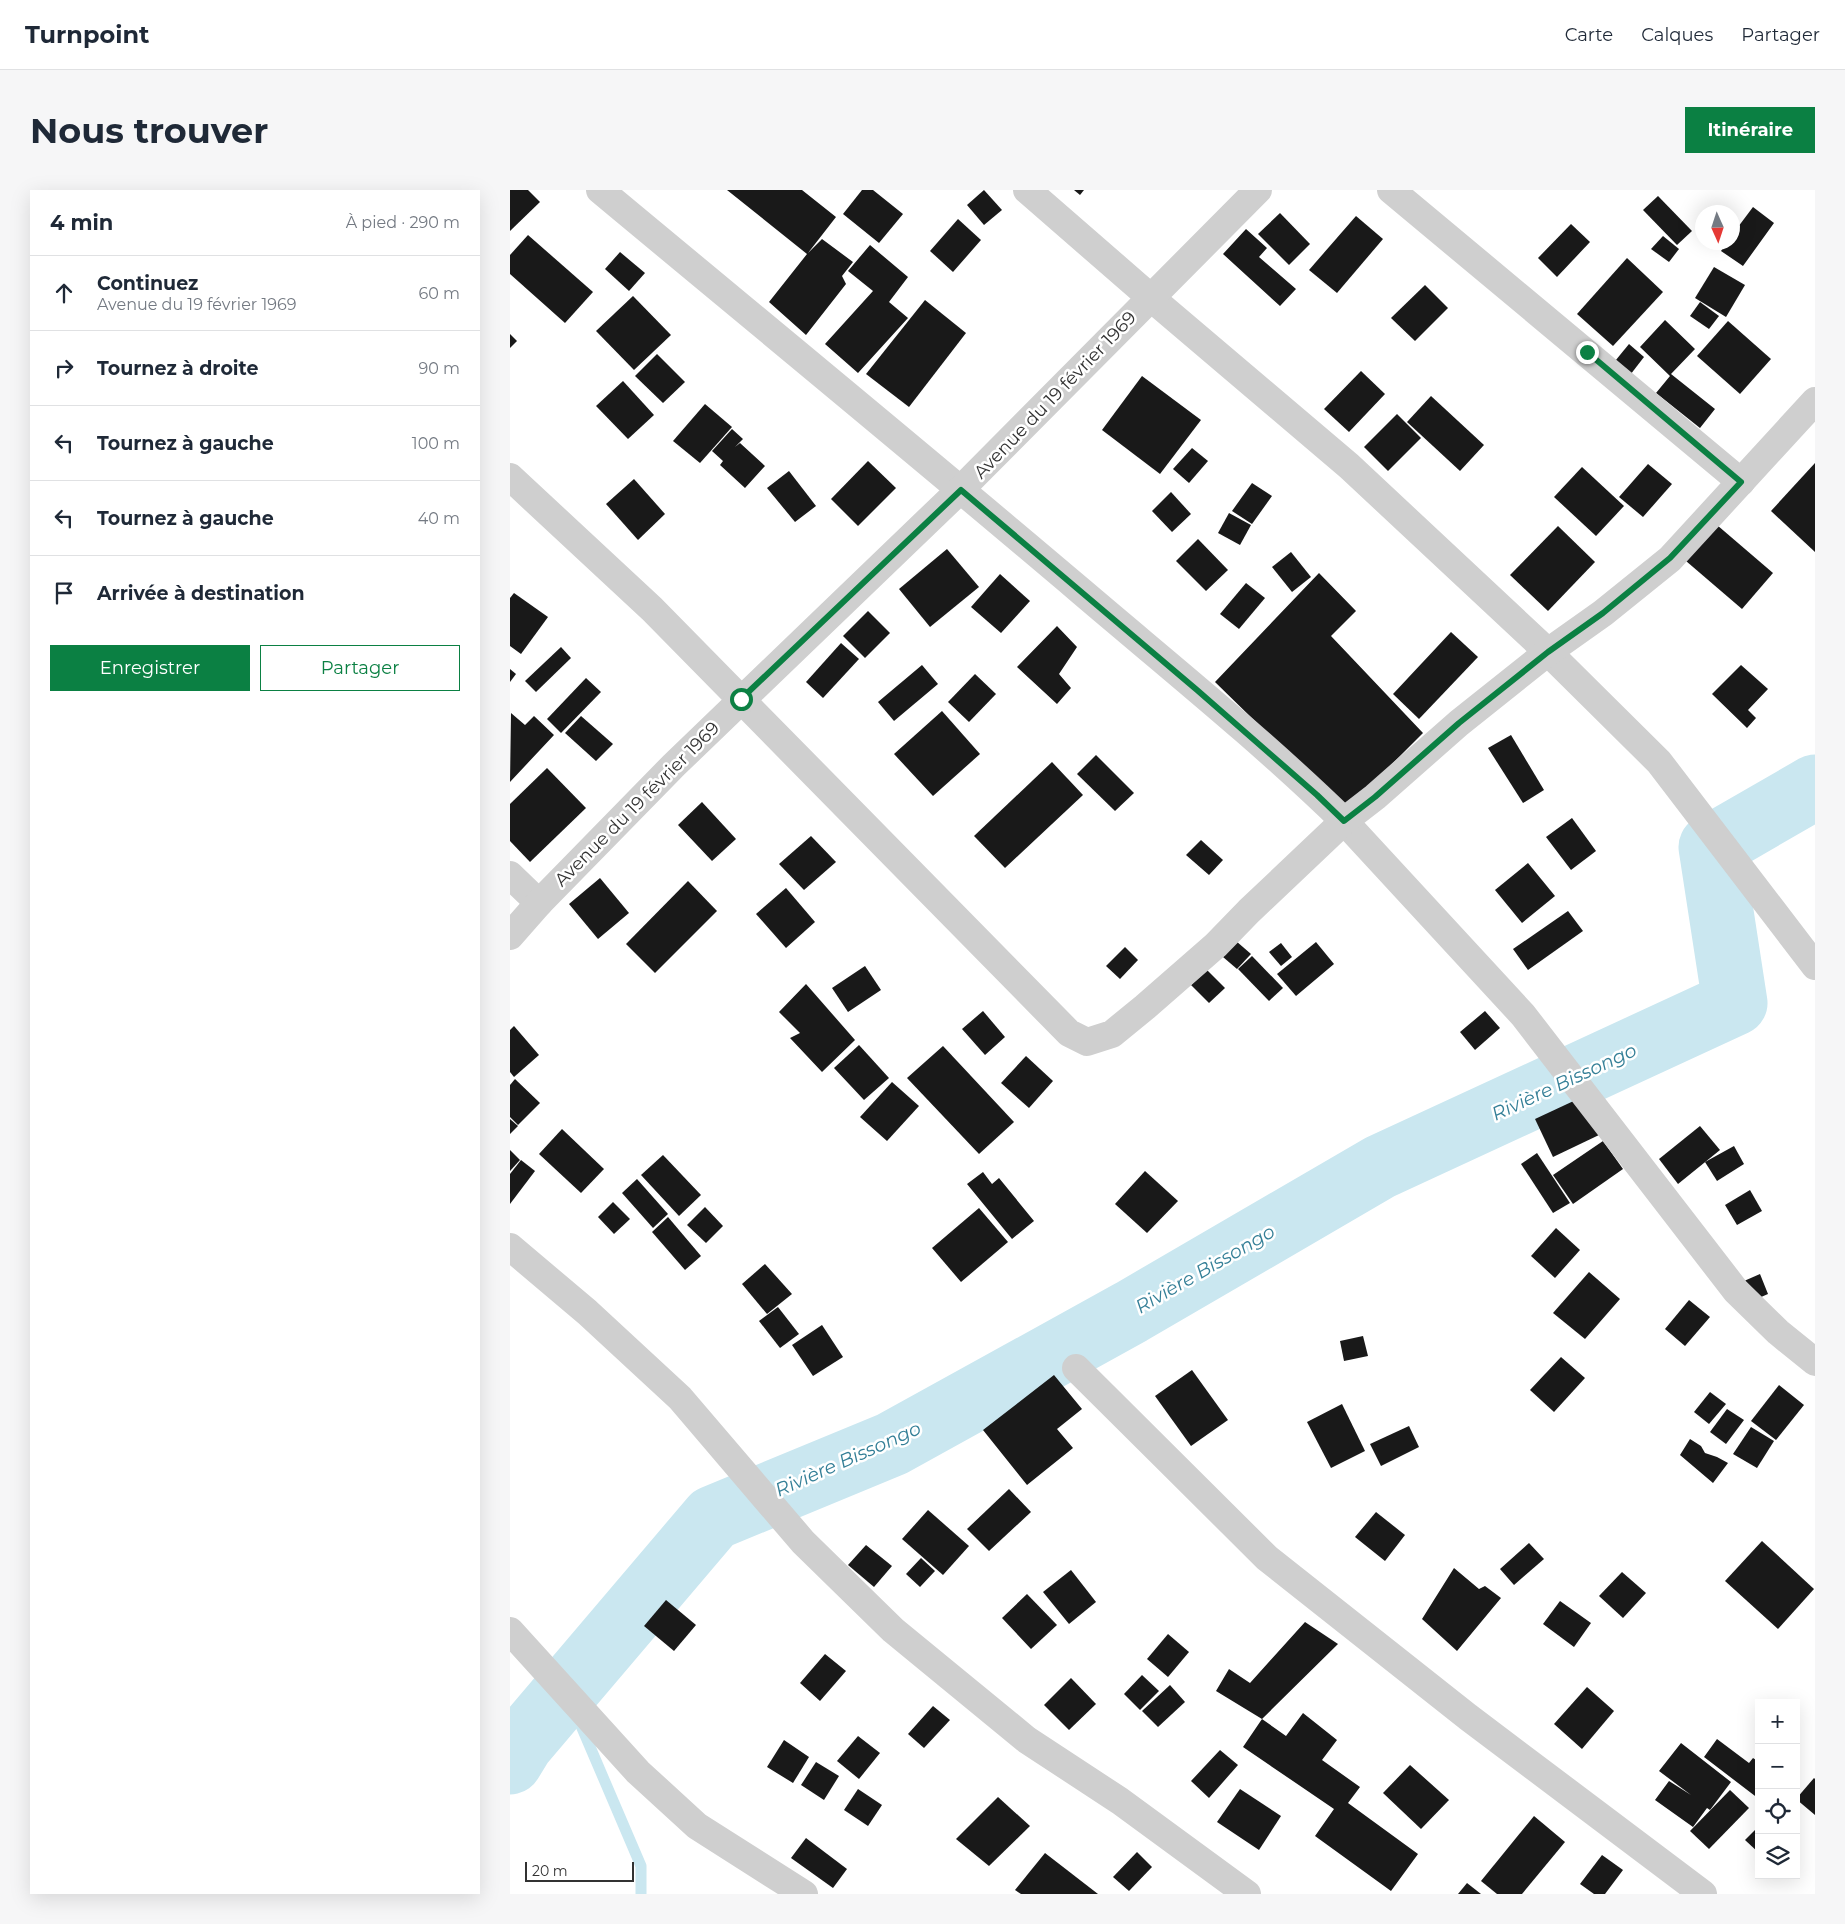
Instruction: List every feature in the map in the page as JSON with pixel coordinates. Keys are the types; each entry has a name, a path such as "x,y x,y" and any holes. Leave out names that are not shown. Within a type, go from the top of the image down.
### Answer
{"street":[{"path":"600,190 961,490 1197,690 1344,821 1523,1014 1736,1291 1778,1332 1815,1362"},
{"path":"1027,190 1349,466 1548,652 1659,762 1815,966"},
{"name":"Avenue du 19 février 1969","path":"510,936 539,903 741,699 961,490 1258,190"},
{"path":"1392,190 1741,482"},
{"path":"510,477 652,609 1069,1033 1087,1042 1112,1034 1216,945 1344,821 1375,797 1459,723 1548,652 1603,613 1670,558 1815,401"},
{"path":"510,875 539,903"},
{"path":"510,1247 587,1312 680,1398 804,1542 893,1630 1027,1740 1120,1801 1247,1894"},
{"path":"1076,1368 1267,1558 1468,1717 1703,1894"},
{"path":"510,1631 638,1772 697,1826 804,1894"}],"building":[{"path":"510,190 528,190 540,202 510,231"},
{"path":"727,190 802,190 836,217 808,253 822,239 853,262 842,276 846,284 806,335 769,302 807,254"},
{"path":"862,190 873,190 903,214 879,243 843,214"},
{"path":"984,190 1002,210 984,225 967,205"},
{"path":"1074,190 1084,190 1080,195"},
{"path":"1658,196 1692,231 1677,245 1643,210"},
{"path":"1753,207 1774,223 1743,266 1721,251 1740,250 1740,224"},
{"path":"1280,213 1310,244 1289,265 1258,234"},
{"path":"1356,216 1383,239 1337,293 1309,270"},
{"path":"958,219 981,240 953,272 930,251"},
{"path":"1571,224 1590,242 1557,277 1538,258"},
{"path":"1246,229 1267,248 1259,257 1296,289 1280,306 1223,254"},
{"path":"528,235 593,292 565,323 510,274 510,255"},
{"path":"1663,236 1679,249 1669,262 1651,249"},
{"path":"870,245 908,277 889,302 908,318 858,373 825,344 873,291 848,271"},
{"path":"620,252 645,273 629,291 605,269"},
{"path":"1627,258 1663,292 1613,346 1577,314"},
{"path":"1714,267 1745,285 1726,317 1695,298"},
{"path":"1425,285 1448,308 1415,341 1391,318"},
{"path":"633,296 671,335 634,370 596,331"},
{"path":"925,300 966,333 909,407 866,374"},
{"path":"1700,302 1719,316 1709,329 1690,316"},
{"path":"1665,320 1695,349 1671,374 1715,409 1700,428 1656,393 1670,376 1640,347"},
{"path":"1728,321 1771,359 1740,394 1697,356"},
{"path":"510,334 517,341 510,348"},
{"path":"1629,344 1644,357 1627,379 1611,366"},
{"path":"657,354 685,382 663,403 635,376"},
{"path":"1361,371 1385,394 1349,432 1324,409"},
{"path":"1142,376 1201,420 1160,474 1102,430"},
{"path":"623,381 654,415 628,439 596,406"},
{"path":"1431,396 1484,445 1460,471 1407,422"},
{"path":"705,404 732,427 700,463 673,441"},
{"path":"1397,414 1421,438 1388,471 1364,447"},
{"path":"732,429 743,439 735,447 740,443 765,466 745,488 720,465 723,461 712,451"},
{"path":"1192,448 1208,461 1189,483 1173,469"},
{"path":"868,461 896,488 858,526 831,499"},
{"path":"1815,463 1815,552 1771,511"},
{"path":"1648,464 1672,484 1643,517 1619,497"},
{"path":"1582,467 1624,506 1596,536 1554,497"},
{"path":"789,471 816,506 795,522 767,488"},
{"path":"634,479 665,514 638,540 606,504"},
{"path":"1252,483 1272,496 1252,524 1232,511"},
{"path":"1171,492 1191,514 1172,532 1152,511"},
{"path":"1229,513 1251,525 1240,545 1218,533"},
{"path":"1717,525 1773,573 1742,609 1686,561"},
{"path":"1558,526 1595,562 1548,611 1510,575"},
{"path":"1198,539 1228,570 1206,591 1176,561"},
{"path":"947,549 979,587 930,627 899,589"},
{"path":"1291,552 1311,577 1292,592 1272,567"},
{"path":"1319,573 1356,611 1331,636 1423,733 1346,810 1215,682"},
{"path":"1000,574 1030,601 1001,633 971,607"},
{"path":"1246,583 1265,598 1239,629 1220,614"},
{"path":"514,593 548,617 521,654 510,646 510,598"},
{"path":"868,611 890,633 865,658 843,636"},
{"path":"1057,626 1077,647 1059,674 1071,688 1057,704 1017,667"},
{"path":"1451,632 1478,657 1419,719 1393,694"},
{"path":"841,643 859,659 823,698 806,682"},
{"path":"561,647 571,658 536,692 525,681"},
{"path":"922,665 938,684 894,721 878,702"},
{"path":"1741,665 1768,689 1748,710 1756,718 1747,728 1712,694"},
{"path":"510,669 516,674 510,682"},
{"path":"975,674 996,694 969,722 948,702"},
{"path":"586,678 601,692 561,733 547,719"},
{"path":"942,711 980,754 933,796 894,754"},
{"path":"511,713 525,725 534,716 554,735 510,782"},
{"path":"581,716 613,744 596,761 565,733"},
{"path":"1511,735 1544,790 1523,803 1488,748"},
{"path":"1096,755 1134,793 1115,811 1077,774"},
{"path":"1052,762 1083,795 1005,868 974,836"},
{"path":"547,768 586,808 530,862 510,841 510,804"},
{"path":"702,802 736,839 712,861 678,825"},
{"path":"1572,818 1596,851 1571,870 1546,837"},
{"path":"811,836 836,862 804,890 779,864"},
{"path":"1201,840 1223,860 1209,875 1186,855"},
{"path":"1528,863 1555,896 1522,923 1495,890"},
{"path":"600,878 629,913 598,939 569,904"},
{"path":"688,881 717,911 655,973 626,944"},
{"path":"786,888 815,922 786,948 756,914"},
{"path":"1568,911 1583,931 1528,970 1513,949"},
{"path":"1236,941 1251,954 1237,969 1223,957"},
{"path":"1316,942 1334,964 1296,996 1277,974"},
{"path":"1281,943 1292,957 1281,966 1269,952"},
{"path":"1125,947 1138,960 1120,979 1106,966"},
{"path":"1252,956 1283,988 1269,1001 1238,969"},
{"path":"865,966 881,990 848,1012 832,988"},
{"path":"1207,970 1225,988 1209,1003 1191,985"},
{"path":"806,984 855,1040 822,1072 790,1038 800,1033 779,1012"},
{"path":"983,1011 1005,1037 985,1055 962,1029"},
{"path":"1485,1011 1500,1028 1475,1050 1460,1032"},
{"path":"514,1026 539,1055 514,1077 510,1072 510,1030"},
{"path":"859,1045 889,1078 864,1100 834,1068"},
{"path":"943,1046 1014,1122 979,1154 907,1078"},
{"path":"1026,1056 1053,1081 1029,1108 1001,1083"},
{"path":"515,1079 540,1103 518,1125 510,1117 510,1085"},
{"path":"892,1082 919,1106 887,1141 860,1117"},
{"path":"1580,1098 1599,1135 1553,1157 1535,1119"},
{"path":"510,1119 518,1126 510,1134"},
{"path":"1700,1126 1720,1150 1678,1184 1659,1159"},
{"path":"562,1129 604,1169 581,1193 539,1154"},
{"path":"1603,1141 1623,1169 1573,1204 1553,1175"},
{"path":"1734,1146 1744,1164 1717,1181 1705,1162"},
{"path":"510,1150 520,1160 510,1171"},
{"path":"1537,1153 1570,1203 1553,1213 1521,1164"},
{"path":"663,1155 701,1195 679,1216 641,1175"},
{"path":"521,1160 535,1171 510,1204 510,1174"},
{"path":"1145,1171 1178,1201 1147,1233 1115,1204"},
{"path":"983,1172 992,1184 999,1178 1034,1221 1012,1239 967,1184"},
{"path":"637,1179 668,1214 653,1228 622,1193"},
{"path":"1750,1190 1762,1211 1737,1225 1725,1205"},
{"path":"613,1202 630,1219 614,1234 598,1217"},
{"path":"705,1207 723,1226 706,1243 687,1225"},
{"path":"979,1208 1008,1242 961,1282 932,1248"},
{"path":"668,1217 701,1256 685,1270 652,1232"},
{"path":"1556,1228 1580,1250 1555,1278 1531,1256"},
{"path":"765,1264 792,1294 767,1314 742,1284"},
{"path":"1589,1272 1620,1299 1585,1339 1553,1313"},
{"path":"1760,1274 1768,1294 1752,1301 1744,1281"},
{"path":"1689,1300 1710,1317 1685,1346 1665,1329"},
{"path":"778,1307 799,1334 780,1348 759,1321"},
{"path":"822,1325 843,1357 813,1376 792,1345"},
{"path":"1363,1336 1368,1356 1344,1361 1340,1341"},
{"path":"1561,1357 1585,1378 1554,1412 1530,1390"},
{"path":"1192,1370 1228,1420 1191,1446 1155,1396"},
{"path":"1054,1375 1082,1409 1057,1429 1073,1448 1027,1485 983,1430"},
{"path":"1779,1385 1804,1405 1776,1440 1751,1421"},
{"path":"1710,1392 1726,1404 1709,1424 1694,1412"},
{"path":"1342,1404 1365,1451 1331,1468 1307,1422"},
{"path":"1727,1409 1744,1420 1726,1444 1710,1432"},
{"path":"1409,1426 1419,1447 1381,1466 1370,1444"},
{"path":"1751,1427 1774,1441 1757,1468 1733,1454"},
{"path":"1690,1439 1701,1446 1705,1453 1728,1463 1713,1483 1680,1455"},
{"path":"1009,1489 1031,1512 989,1551 967,1529"},
{"path":"928,1510 969,1546 943,1575 902,1539"},
{"path":"1376,1512 1405,1535 1385,1561 1355,1537"},
{"path":"1762,1541 1814,1589 1778,1629 1725,1581"},
{"path":"1529,1543 1544,1559 1514,1585 1500,1569"},
{"path":"866,1545 892,1566 874,1587 848,1565"},
{"path":"921,1558 935,1571 920,1587 906,1574"},
{"path":"1454,1568 1479,1589 1485,1586 1501,1598 1457,1651 1422,1619"},
{"path":"1071,1570 1096,1602 1069,1624 1043,1592"},
{"path":"1622,1572 1646,1593 1623,1618 1599,1596"},
{"path":"1027,1594 1057,1625 1031,1649 1002,1618"},
{"path":"666,1600 696,1625 674,1651 644,1626"},
{"path":"1560,1601 1591,1623 1574,1647 1543,1624"},
{"path":"1305,1622 1338,1644 1262,1719 1216,1691 1229,1669 1250,1683"},
{"path":"1168,1634 1189,1652 1168,1677 1147,1659"},
{"path":"825,1654 846,1671 820,1701 800,1683"},
{"path":"1142,1675 1159,1691 1140,1710 1124,1694"},
{"path":"1071,1678 1096,1704 1069,1730 1044,1705"},
{"path":"1170,1685 1185,1702 1158,1727 1142,1711"},
{"path":"1587,1687 1614,1711 1582,1749 1554,1724"},
{"path":"933,1706 950,1720 924,1748 908,1734"},
{"path":"1303,1713 1337,1740 1322,1760 1360,1787 1348,1803 1418,1854 1391,1891 1315,1836 1334,1809 1243,1747 1262,1719 1286,1736"},
{"path":"858,1736 880,1753 859,1779 837,1761"},
{"path":"1717,1739 1749,1763 1753,1758 1755,1759 1755,1796 1704,1757"},
{"path":"784,1740 809,1757 793,1783 767,1767"},
{"path":"1681,1743 1731,1782 1710,1810 1707,1808 1693,1827 1655,1800 1669,1781 1691,1795 1659,1771"},
{"path":"1220,1750 1238,1765 1209,1798 1191,1781"},
{"path":"816,1762 839,1776 824,1800 801,1785"},
{"path":"1410,1765 1449,1800 1421,1829 1383,1793"},
{"path":"1814,1778 1815,1815 1800,1802 1800,1794"},
{"path":"858,1789 882,1805 868,1826 844,1810"},
{"path":"1240,1789 1281,1816 1259,1850 1217,1822"},
{"path":"1730,1790 1749,1808 1709,1849 1690,1831"},
{"path":"998,1797 1030,1826 989,1866 956,1839"},
{"path":"1534,1816 1565,1842 1522,1894 1497,1894 1481,1881"},
{"path":"1755,1830 1755,1849 1745,1840"},
{"path":"806,1838 847,1869 833,1888 791,1858"},
{"path":"1137,1852 1152,1867 1129,1891 1113,1877"},
{"path":"1045,1853 1098,1894 1021,1894 1015,1890"},
{"path":"1602,1855 1623,1870 1605,1894 1594,1894 1580,1884"},
{"path":"1467,1883 1481,1894 1458,1894"}],"waterway":[{"name":"Rivière Bissongo","path":"510,1762 521,1744 713,1518 892,1444 1131,1312 1380,1167 1735,1003 1711,847 1815,787"},
{"path":"579,1721 641,1866 641,1894"}],"route":[{"path":"741,699 961,490 1197,690 1344,821 1375,797 1459,723 1548,652 1603,613 1670,558 1741,482 1587,352"}]}
